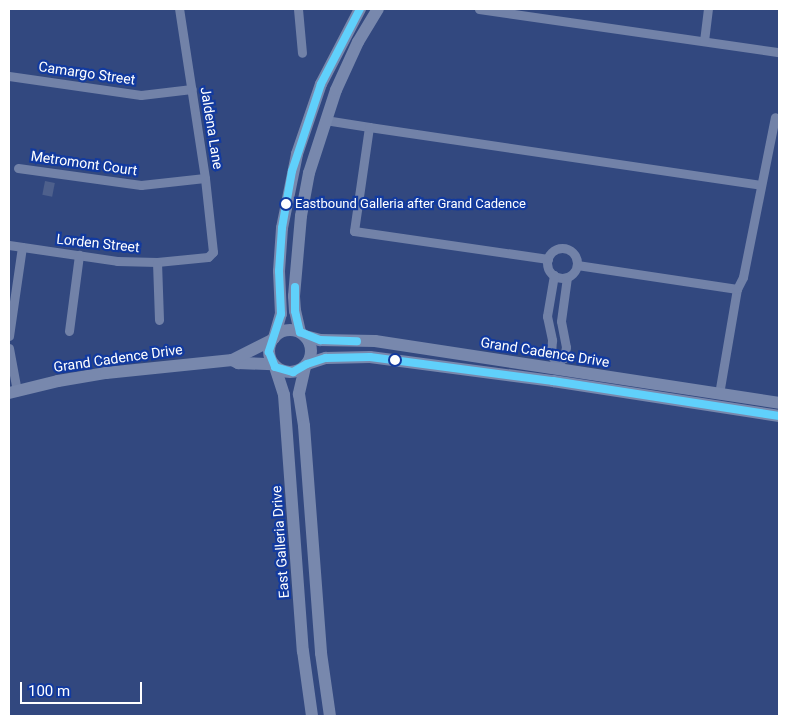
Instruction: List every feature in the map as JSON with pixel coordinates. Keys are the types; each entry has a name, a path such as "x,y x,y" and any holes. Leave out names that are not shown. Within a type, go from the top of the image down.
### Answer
{"main road":[{"path":"306,366 300,370 287,372 274,365 269,352 281,314 279,271 282,228 294,162 321,84 339,45 360,9"},
{"path":"330,716 322,660 304,426 299,394 306,366 312,353 302,334 294,305 301,216 309,173 325,120 350,60 378,9"},
{"path":"273,339 286,330 302,334"},
{"name":"Grand Cadence Drive","path":"302,334 320,340 375,342 556,371 779,403"},
{"name":"Grand Cadence Drive","path":"13,392 106,372 232,360 273,339"},
{"name":"Grand Cadence Drive","path":"306,366 326,358 370,357 556,371 779,416"},
{"name":"Grand Cadence Drive","path":"232,360 238,363 274,365"},
{"name":"East Galleria Drive","path":"274,365 284,395 304,651 312,716"}],"street":[{"name":"Jaldena Lane","path":"179,9 205,178 213,252"},
{"path":"479,9 779,52"},
{"path":"704,41 708,9"},
{"path":"299,10 302,53"},
{"name":"Camargo Street","path":"9,76 141,95 192,89"},
{"path":"719,394 737,290 743,277 775,117"},
{"path":"325,120 761,185"},
{"path":"368,127 354,231 548,259"},
{"name":"Metromont Court","path":"18,168 142,185 205,178"},
{"name":"Lorden Street","path":"9,245 117,261 157,262 208,256 213,252"},
{"path":"9,336 22,247"},
{"path":"563,248 572,252 577,264 574,272 567,277 554,275 548,268 548,259 554,251 563,248"},
{"path":"69,331 79,255"},
{"path":"157,262 159,320"},
{"path":"577,264 737,290"},
{"path":"554,275 547,316 552,340 551,355 556,371"},
{"path":"556,371 564,358 566,347 561,321 567,277"},
{"path":"9,348 13,392"}],"building":[{"path":"45,181 55,183 52,197 42,195"}],"transit line":[{"path":"360,9 321,84 292,171 282,228 279,271 281,314 269,352 275,367 293,372 307,364 326,358 370,357 553,381 779,416"},
{"path":"295,287 295,311 300,332 320,340 357,341"}],"place":[{"name":"Eastbound Galleria after Grand Cadence","path":"286,204"}]}
